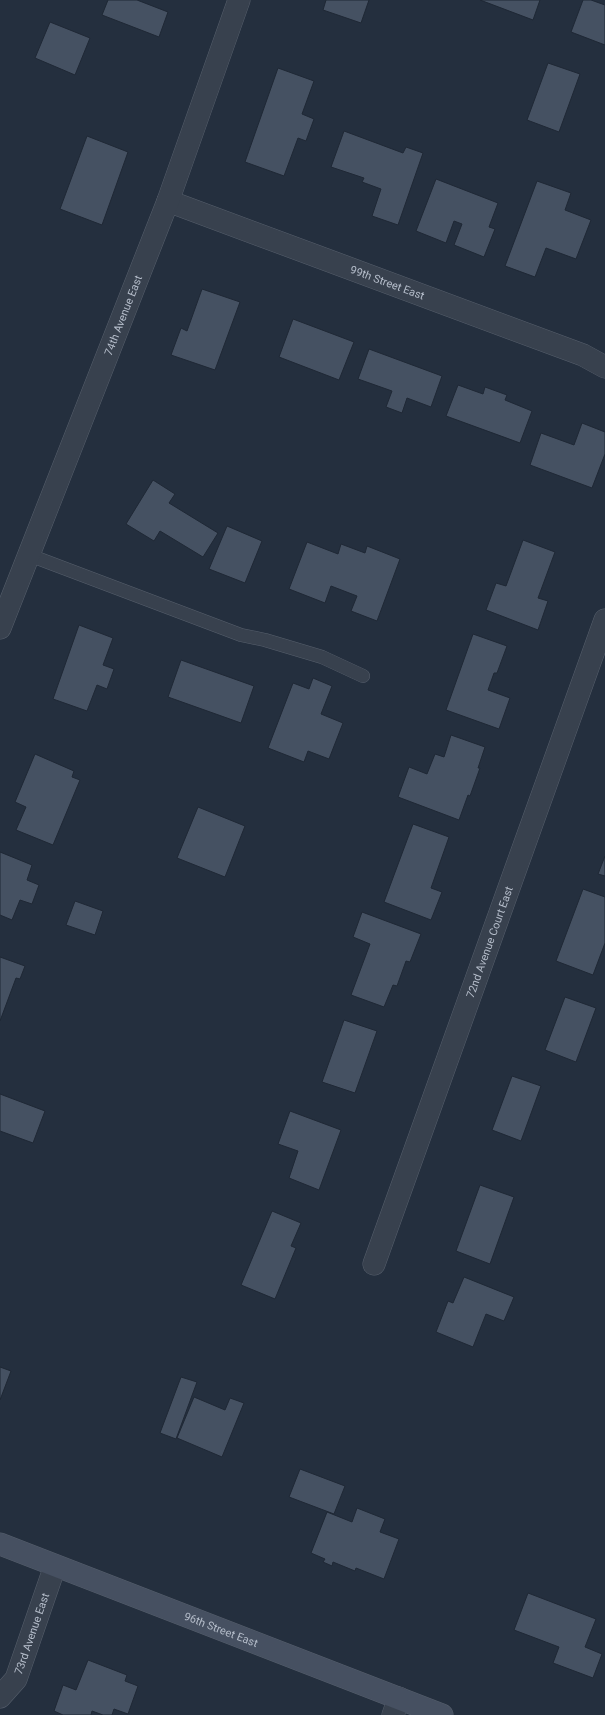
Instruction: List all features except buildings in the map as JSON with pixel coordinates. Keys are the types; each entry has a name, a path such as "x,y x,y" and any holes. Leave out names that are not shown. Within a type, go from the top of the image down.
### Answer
{"street":[{"name":"74th Avenue East","path":"0,628 168,201 239,0"},
{"name":"99th Street East","path":"168,201 583,355 605,367"},
{"name":"72nd Avenue Court East","path":"374,1264 605,620"},
{"name":"96th Street East","path":"0,1544 396,1707 442,1715"},
{"name":"73rd Avenue East","path":"0,1697 16,1679 55,1566"}],"lane":[{"path":"29,555 241,636 264,640 322,657 362,676"}]}
